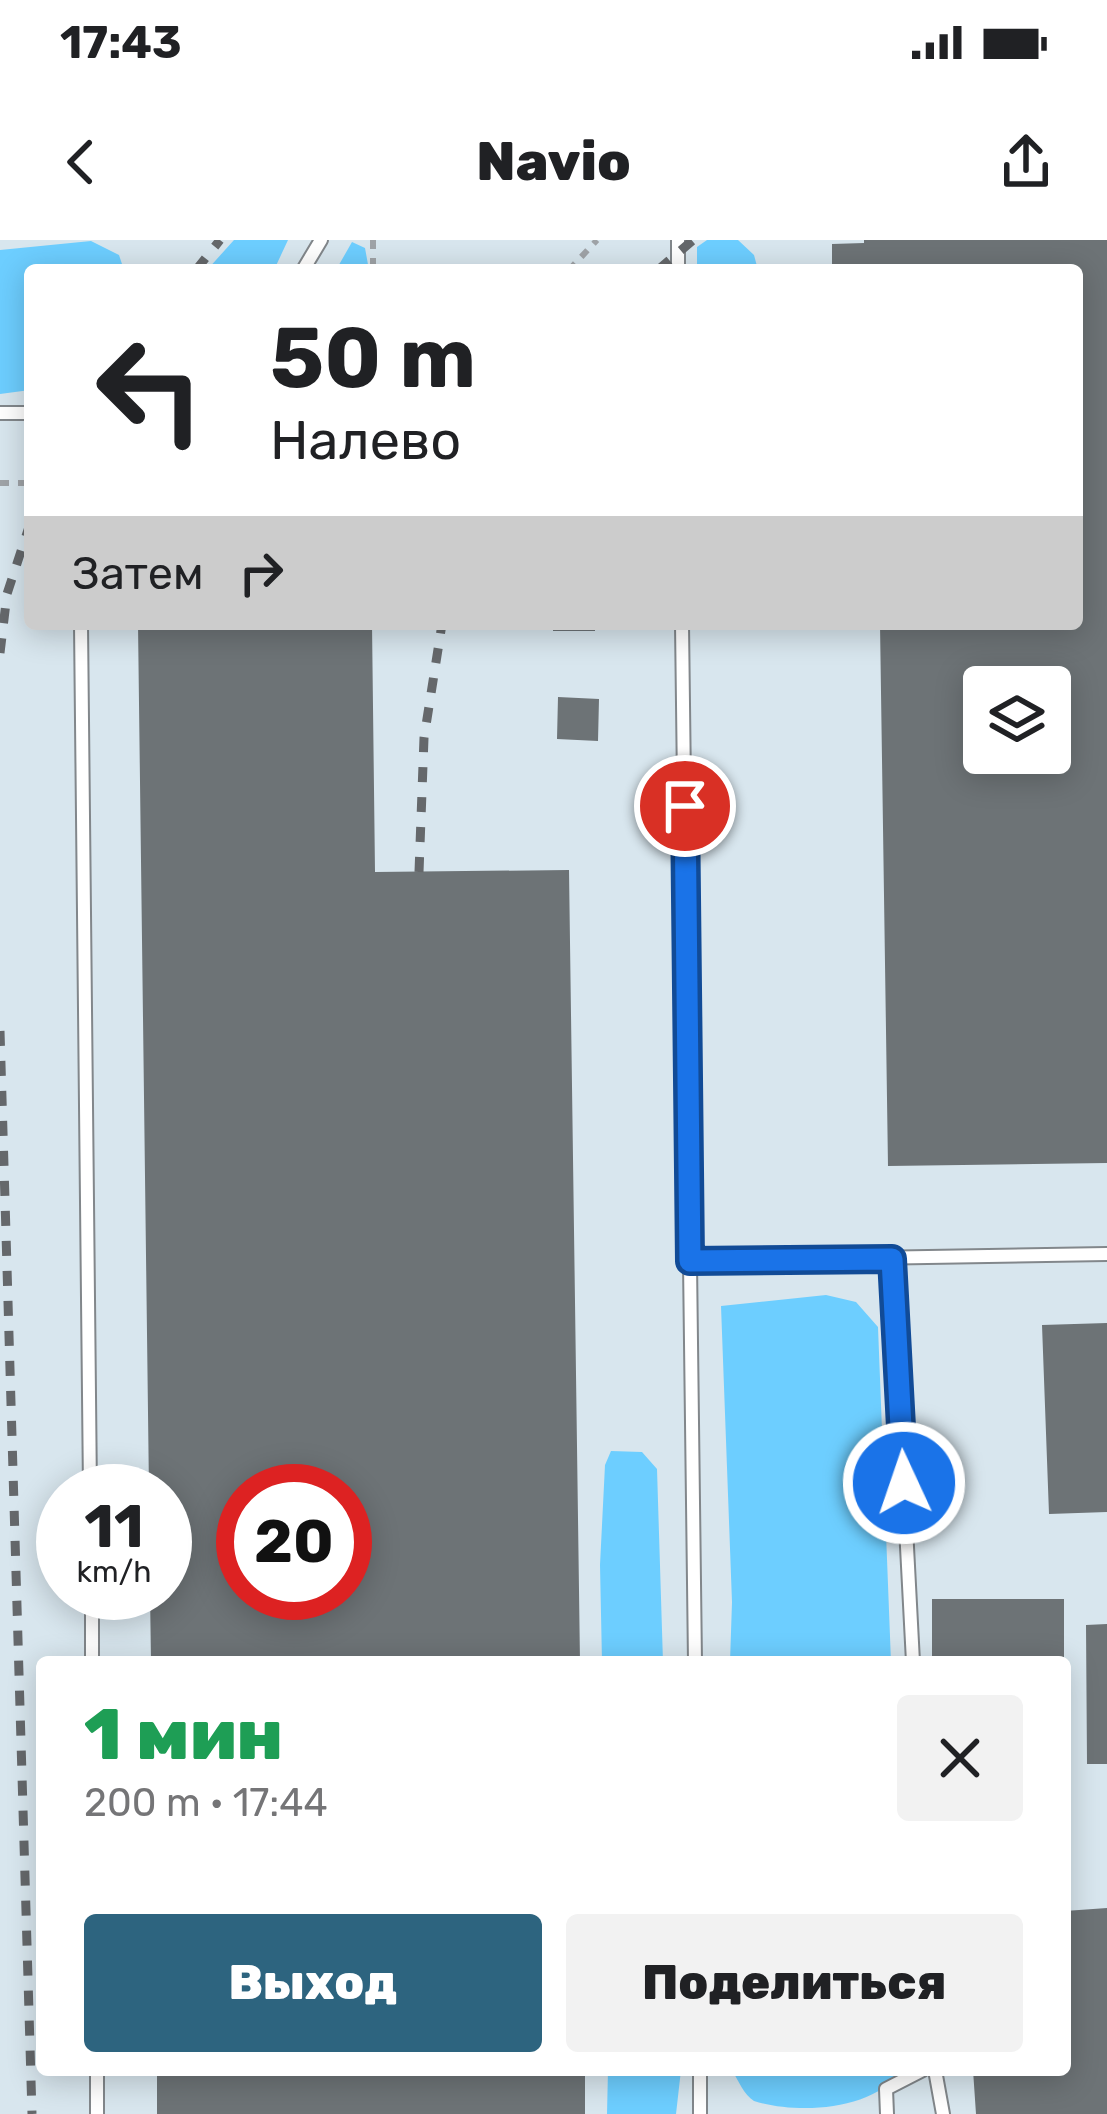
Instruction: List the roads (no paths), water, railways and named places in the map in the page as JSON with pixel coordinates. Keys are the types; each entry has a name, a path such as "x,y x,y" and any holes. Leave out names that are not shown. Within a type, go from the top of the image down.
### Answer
{"lane":[{"path":"81,630 90,1464"},
{"path":"682,630 695,1656"},
{"path":"690,1261 1107,1254"},
{"path":"892,1259 913,1656"},
{"path":"92,1620 92,1656"},
{"path":"97,2076 97,2114"},
{"path":"700,2076 700,2114"},
{"path":"887,2114 886,2090 912,2076"},
{"path":"936,2076 943,2114"}],"railway":[{"path":"201,264 220,240"},
{"path":"665,264 693,240"},
{"path":"0,653 7,594 24,542"},
{"path":"419,872 424,738 441,630"},
{"path":"0,1031 32,2114"}]}
